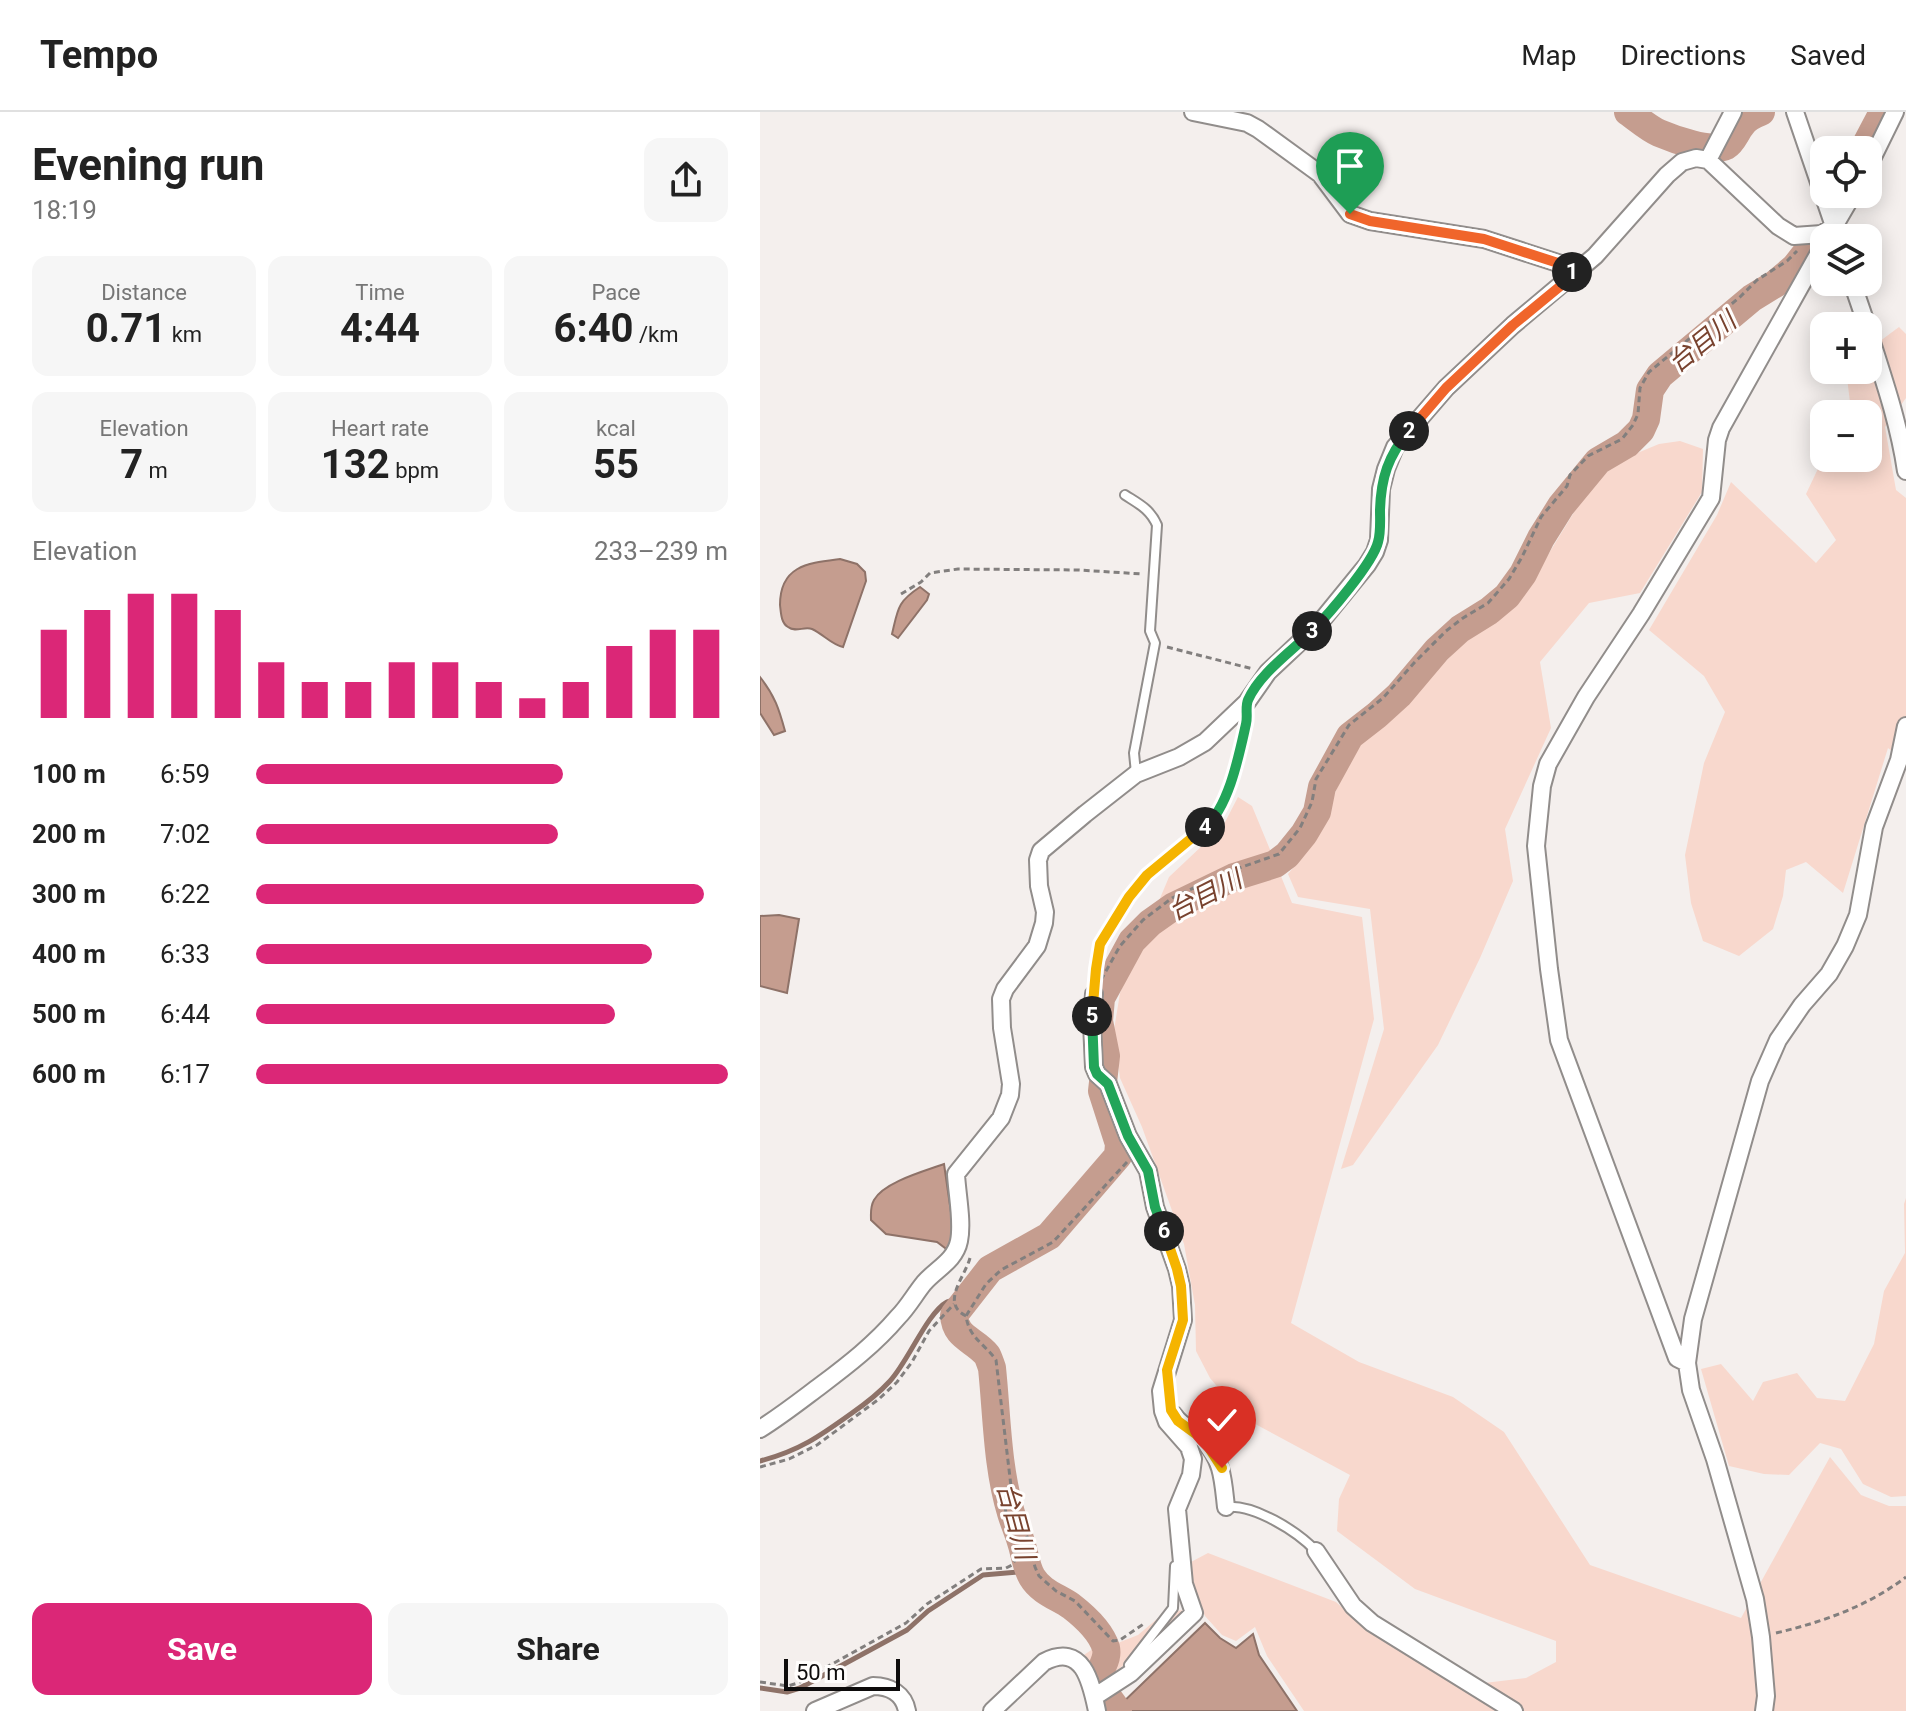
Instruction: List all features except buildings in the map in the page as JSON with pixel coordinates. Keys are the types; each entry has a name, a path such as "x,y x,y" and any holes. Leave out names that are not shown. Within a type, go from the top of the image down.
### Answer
{"street":[{"path":"1193,112 1247,123 1258,129 1320,174 1350,214 1370,221 1484,239 1561,264 1575,274"},
{"path":"760,1429 863,1353 954,1253 960,1231 956,1174 1001,1118 1010,1095 1001,999 1037,946 1044,923 1045,912 1039,886 1038,860 1041,851 1136,774 1179,757 1205,742 1247,702 1268,672 1318,625 1375,552 1379,540 1381,489 1395,447 1446,388 1513,325 1595,256 1667,175 1682,162 1711,153 1733,112"},
{"path":"1795,112 1824,224"},
{"path":"1882,138 1895,112"},
{"path":"1711,153 1778,226 1794,236 1810,236"},
{"path":"1687,1363 1677,1358 1559,1040 1536,846 1542,786 1548,764 1586,697 1641,614 1711,498 1721,428 1810,267"},
{"path":"1882,375 1902,444 1906,471"},
{"path":"1764,1711 1766,1696 1755,1599 1715,1459 1691,1390 1687,1363 1693,1319 1760,1081 1778,1040 1802,1005 1829,974 1858,915 1874,827 1899,760 1906,726"},
{"path":"992,1711 1053,1657 1074,1660 1083,1666 1096,1704 1194,1613 1184,1584 1177,1509 1191,1475 1193,1459 1189,1447 1167,1422 1161,1391 1183,1320 1181,1286 1155,1207 1148,1171 1128,1136 1103,1079 1094,1067 1094,994"},
{"path":"1167,1370 1171,1410 1178,1421 1204,1440 1222,1468 1226,1507"},
{"path":"1316,1551 1353,1606 1372,1623 1514,1711"},
{"path":"815,1711 873,1686 882,1686 900,1695 907,1711"}],"lane":[{"path":"1125,495 1146,508 1157,525 1150,631 1155,643 1134,753 1136,774"},
{"path":"1226,1507 1242,1507 1263,1515 1304,1539 1316,1551"}],"path":[{"path":"1094,994 1120,946 1153,912 1172,898 1228,872 1279,854 1300,828 1312,802 1316,779 1349,725 1383,698 1446,631 1488,603 1509,579 1541,517 1567,486 1570,475 1588,456 1622,439 1633,425 1638,414 1640,388 1649,372 1757,280 1810,247"},
{"path":"901,594 930,573 958,569 1079,570 1154,575"},
{"path":"1155,643 1268,672"},
{"path":"1094,994 1100,944 1129,897 1147,875 1212,821 1226,799 1247,720 1247,702"},
{"path":"1136,1149 1121,1170 1053,1242 1013,1262 986,1284 966,1316 970,1333 996,1360 1010,1504 1028,1539 1039,1576 1056,1591 1075,1601 1113,1641 1120,1640 1153,1617"},
{"path":"760,1467 789,1459 817,1445 879,1399 897,1382 929,1331 954,1302 960,1313 966,1316"},
{"path":"760,1682 788,1686 798,1683 906,1623 927,1604 981,1569 1012,1565 1015,1560 1013,1540 1005,1506 1010,1504"},
{"path":"1761,1637 1822,1621 1884,1594 1906,1577"}],"shaded area":[{"path":"1899,327 1906,334 1906,398 1885,427 1896,490 1906,498 1906,763 1888,748 1843,893 1806,862 1786,870 1783,896 1773,929 1739,956 1703,941 1691,903 1685,855 1704,763 1725,712 1704,676 1649,630 1717,515 1731,482 1816,563 1836,540 1806,494 1816,472 1882,472 1882,400 1850,400 1848,384 1882,384 1882,340"},
{"path":"1680,441 1703,449 1702,492 1640,593 1589,603 1540,662 1551,728 1505,829 1513,881 1438,1045 1353,1165 1341,1169 1384,1029 1370,909 1298,897 1288,874 1316,840 1355,749 1462,645 1521,599 1587,491 1618,461 1659,444"},
{"path":"840,559 857,564 865,572 866,581 843,647 812,629 788,627 780,605 785,582 798,568"},
{"path":"920,587 929,594 927,600 898,638 892,634 900,607"},
{"path":"760,677 776,703 785,731 774,735 760,713"},
{"path":"1238,797 1252,806 1292,903 1362,917 1374,1019 1291,1323 1359,1362 1453,1397 1504,1432 1590,1565 1741,1618 1830,1457 1861,1495 1889,1506 1906,1506 1906,1711 1304,1711 1267,1656 1255,1627 1236,1641 1222,1635 1205,1616 1189,1583 1191,1562 1208,1553 1336,1602 1359,1623 1459,1686 1526,1678 1556,1662 1556,1641 1415,1589 1337,1531 1339,1499 1350,1475 1244,1418 1210,1378 1196,1351 1195,1305 1184,1244 1142,1127 1120,1078 1114,1030 1120,993 1169,877 1223,826"},
{"path":"779,915 799,919 787,993 760,986 760,916"},
{"path":"944,1164 954,1233 949,1251 937,1242 886,1234 871,1220 873,1203 886,1188"},
{"path":"1906,1198 1906,1496 1891,1497 1863,1484 1841,1449 1820,1443 1789,1475 1764,1474 1729,1466 1701,1369 1721,1364 1753,1401 1763,1382 1797,1373 1817,1398 1845,1401 1874,1344 1884,1291 1905,1253"},
{"path":"1183,1610 1156,1642 1095,1685 1081,1657 1106,1640 1110,1646 1138,1635 1164,1613"},
{"path":"1205,1623 1236,1648 1253,1634 1259,1655 1297,1711 1114,1711"}],"waterway":[{"path":"1628,112 1659,133 1712,148 1726,146 1745,121 1761,112"},
{"name":"台目川","path":"1870,136 1883,112"},
{"name":"台目川","path":"1099,1683 1106,1653 1100,1636 1076,1610 1040,1587 1028,1569 1003,1478 992,1368 987,1355 961,1334 954,1315 990,1269 1049,1236 1118,1156 1119,1144 1102,1091 1106,1056 1099,1021 1101,998 1132,941 1150,923 1174,906 1234,877 1275,864 1287,855 1317,812 1322,787 1350,736 1399,695 1437,650 1460,629 1507,596 1523,574 1561,506 1598,461 1627,444 1641,430 1646,419 1650,390 1660,375 1752,298 1775,284 1795,267 1810,248"},
{"path":"760,1461 809,1442 867,1402 897,1373 932,1316 949,1301 965,1300"},
{"path":"760,1688 787,1692 800,1688 907,1630 928,1611 983,1575 1029,1571"},
{"path":"1110,1700 1118,1711"}],"route":[{"path":"1222,1468 1204,1440 1178,1421 1171,1410 1167,1370 1183,1320 1181,1286 1155,1207 1148,1171 1128,1136 1108,1084 1094,1067 1092,1023 1100,944 1129,897 1147,875 1212,821 1226,799 1247,720 1247,702 1268,672 1318,625 1375,552 1379,540 1381,489 1395,447 1446,388 1513,325 1575,274 1561,264 1484,239 1370,221 1350,214"}]}
